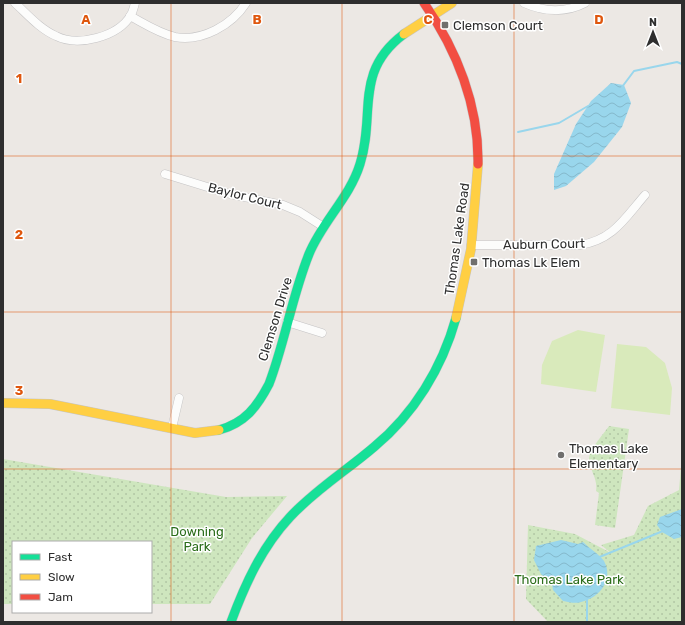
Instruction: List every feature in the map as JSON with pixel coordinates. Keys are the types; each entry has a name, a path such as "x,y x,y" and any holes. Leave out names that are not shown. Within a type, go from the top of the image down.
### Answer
{"street":[{"path":"15,3 39,26 57,37 77,41 98,38 116,28 130,16 136,3"},
{"path":"130,16 155,31 176,37 199,36 221,27 240,12 246,3"},
{"name":"Thomas Lake Road","path":"231,622 239,597 253,568 270,540 294,512 318,490 363,458 391,432 422,394 439,364 455,328 465,290 479,178 475,124 460,68 433,15 424,3"},
{"path":"433,15 452,3"},
{"path":"524,3 551,11 575,9 586,3"},
{"name":"Clemson Drive","path":"3,403 50,404 195,433 214,432 233,425 250,414 267,389 308,254 322,226 352,183 360,165 364,150 370,83 377,63 393,43 433,15"},
{"name":"Baylor Court","path":"164,174 230,194 283,205 300,212 322,226"},
{"name":"Auburn Court","path":"471,246 580,245 594,243 615,230 645,195"},
{"path":"287,322 322,333"},
{"path":"172,428 179,398"}],"green space":[{"path":"578,330 605,335 596,392 541,384 542,365 552,341"},
{"path":"617,344 646,347 665,363 672,388 670,415 611,408"},
{"path":"609,426 629,429 615,528 595,525 599,493 596,491 595,480 589,461 593,447"},
{"name":"Thomas Lake Park","path":"682,455 682,622 548,622 526,599 528,525 575,534 611,553 601,545 634,535 648,506 679,490"},
{"name":"Downing Park","path":"3,459 226,497 287,496 252,538 210,604 152,604 152,541 12,541 12,604 3,604"}],"water":[{"path":"611,83 624,85 631,103 622,127 594,162 566,186 554,190 554,174 576,124 591,101"},
{"path":"682,509 682,537 674,539 662,532 657,525 660,517"},
{"path":"561,540 578,544 583,542 604,561 607,568 606,581 599,592 588,600 579,603 563,601 553,590 552,584 541,574 534,560 536,546"}],"waterway":[{"path":"622,87 634,71 677,62 682,64"},
{"path":"518,132 559,123 588,106"},
{"path":"597,558 663,531"},
{"path":"587,599 587,622"}],"traffic: fast":[{"path":"219,430 236,423 249,413 260,400 269,384 309,254 321,231 350,187 360,164 364,146 369,94 372,79 378,63 388,48 404,34"},
{"path":"231,622 255,566 271,541 290,517 310,498 374,447 402,420 414,405 425,389 443,355 456,318"}],"traffic: slow":[{"path":"404,34 452,3"},
{"path":"456,318 471,249 478,164"},
{"path":"3,403 50,404 195,433 219,430"}],"traffic: jam":[{"path":"424,3 436,21 456,59 464,79 475,121 478,164"}],"place":[{"name":"Clemson Court","path":"445,25"},
{"name":"Thomas Lk Elem","path":"474,262"},
{"name":"Thomas Lake Elementary","path":"561,455"}]}
